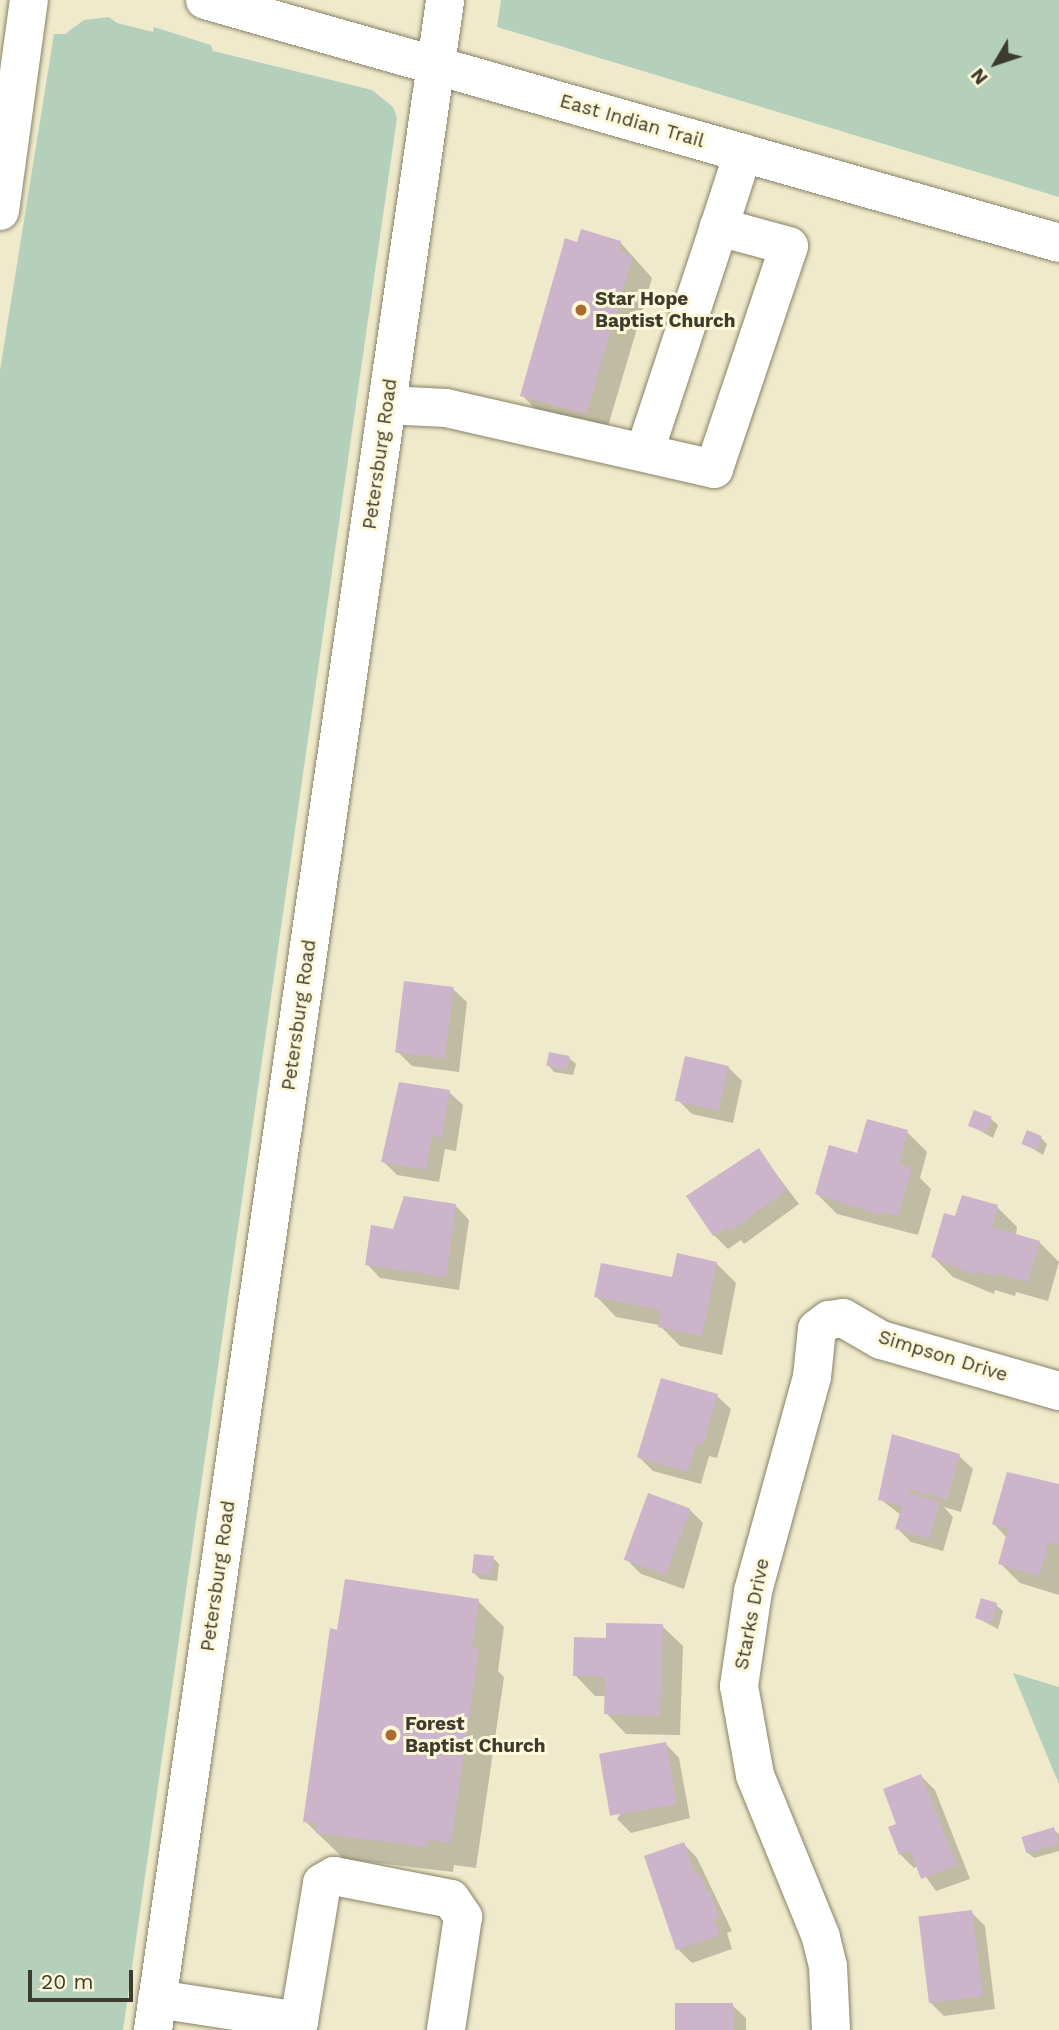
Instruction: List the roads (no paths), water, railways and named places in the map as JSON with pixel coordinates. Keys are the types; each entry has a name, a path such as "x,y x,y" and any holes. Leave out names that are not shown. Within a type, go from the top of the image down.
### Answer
{"street":[{"path":"0,211 29,0"},
{"name":"East Indian Trail","path":"205,0 1059,243"},
{"name":"Petersburg Road","path":"155,2014 445,0"},
{"path":"645,450 743,153"},
{"path":"387,405 446,408 645,450 714,470 789,246 719,227"},
{"name":"Simpson Drive","path":"829,1320 843,1318 881,1340 1059,1391"},
{"name":"Starks Drive","path":"829,1320 817,1329 812,1377 754,1591 739,1686 742,1723 755,1775 821,1937 829,1979 831,2030"},
{"path":"155,2014 298,2026 322,1883 334,1876 452,1899 463,1917 446,2030"}],"place":[{"name":"Star Hope Baptist Church","path":"581,310"},
{"name":"Forest Baptist Church","path":"391,1735"}]}
